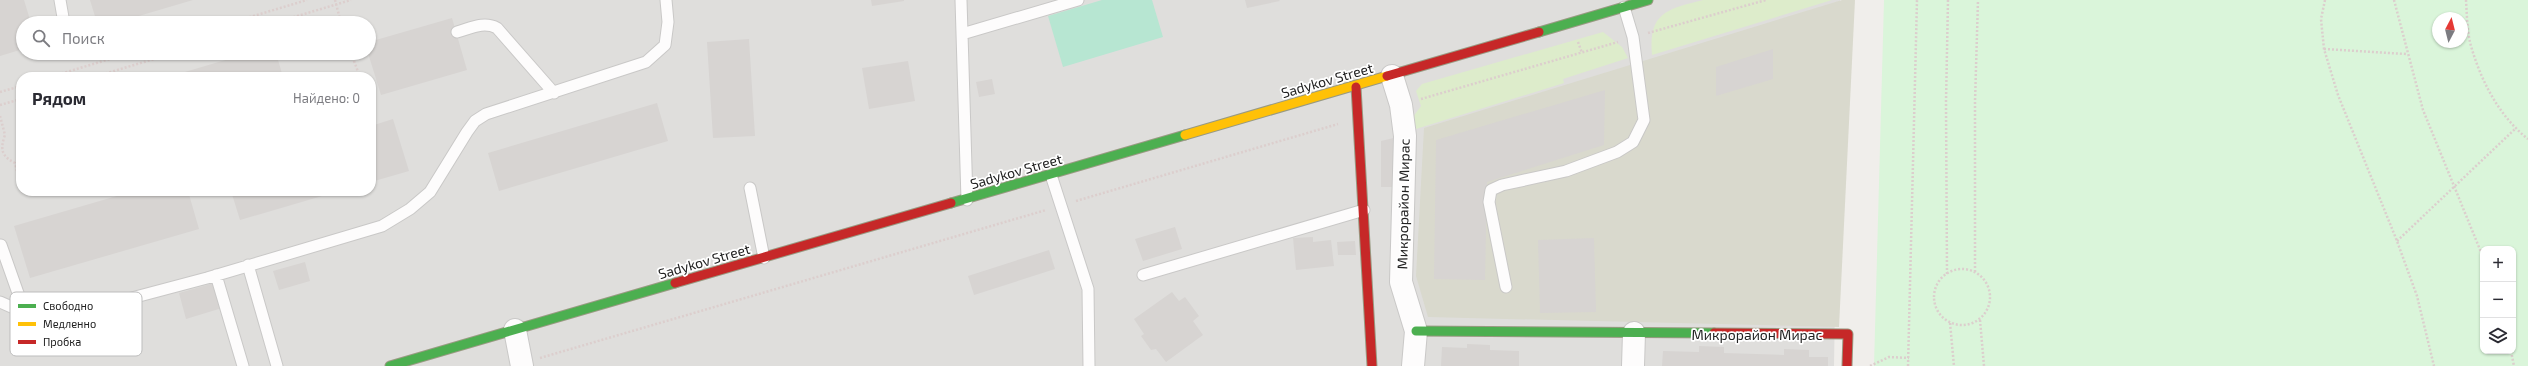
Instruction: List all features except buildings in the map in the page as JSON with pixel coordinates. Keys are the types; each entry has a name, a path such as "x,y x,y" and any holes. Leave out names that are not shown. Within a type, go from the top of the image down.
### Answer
{"street":[{"name":"Sadykov Street","path":"391,366 967,200 1648,0"},
{"name":"Микрорайон Мирас","path":"1392,76 1401,105 1405,136 1401,282 1416,331 1413,366"},
{"path":"1356,86 1372,366"},
{"path":"515,330 522,365"},
{"name":"Микрорайон Мирас","path":"1416,331 1848,334 1847,366"},
{"path":"1632,366 1634,333"}],"lane":[{"path":"60,0 63,16"},
{"path":"142,295 216,275 382,226 410,210 430,192 475,121 486,114 646,62 665,45 668,22 666,0"},
{"path":"961,0 967,200"},
{"path":"962,34 1078,0"},
{"path":"1506,287 1489,202 1491,190 1502,185 1566,171 1617,152 1632,142 1644,120 1633,37 1624,7"},
{"path":"457,32 490,24 497,28 554,93"},
{"path":"1051,175 1088,289 1089,366"},
{"path":"750,188 764,258"},
{"path":"1143,275 1364,210"},
{"path":"1,245 18,292"},
{"path":"248,265 277,366"},
{"path":"216,275 243,366"},
{"path":"0,302 10,306"}],"path":[{"path":"253,16 307,0"},
{"path":"335,0 339,16"},
{"path":"297,16 351,0"},
{"path":"1401,105 1633,37 1766,0"},
{"path":"1908,366 1917,0"},
{"path":"1946,274 1946,102 1948,0"},
{"path":"1975,272 1975,102 1978,0"},
{"path":"2325,0 2321,19 2324,49 2338,95 2397,241 2417,296 2434,366"},
{"path":"2394,0 2406,54 2423,110 2480,250"},
{"path":"2466,0 2470,45 2487,90 2515,129 2528,139"},
{"path":"1578,39 1582,53"},
{"path":"2324,49 2406,54"},
{"path":"67,72 107,60"},
{"path":"111,72 151,60"},
{"path":"354,60 358,72"},
{"path":"0,92 16,87"},
{"path":"0,105 16,100"},
{"path":"0,116 5,135 1,144 1,153 15,163 16,168"},
{"path":"522,365 786,285 1358,118"},
{"path":"2397,241 2515,129"},
{"path":"1960,269 1975,272 1986,283 1991,298 1986,312 1980,320 1964,326 1950,323 1940,315 1934,298 1939,281 1946,274 1960,269"},
{"path":"1980,320 1984,366"},
{"path":"1950,323 1954,366"},
{"path":"2512,354 2514,366"},
{"path":"1870,366 1889,357 1909,358"}],"shaded area":[{"path":"0,0 1840,0 1834,366 0,366"},
{"path":"1842,0 1855,0 1839,327 1428,317 1416,276 1424,128"}],"green space":[{"path":"1102,0 1152,0 1163,37 1063,67 1048,16"},
{"path":"1703,0 1832,0 1652,55 1653,30 1657,21 1670,10"},
{"path":"1884,0 2528,0 2528,366 1874,366"},
{"path":"1603,32 1622,47 1628,58 1563,79 1564,83 1416,129 1413,117 1421,106 1416,91 1422,84"}],"traffic: fast":[{"path":"1539,32 1648,0"},
{"path":"951,203 1185,135"},
{"path":"390,366 675,283"},
{"path":"1416,331 1714,333"}],"traffic: slow":[{"path":"1185,135 1387,76"}],"traffic: jam":[{"path":"1387,76 1539,32"},
{"path":"1356,87 1372,366"},
{"path":"675,283 951,203"},
{"path":"1714,333 1848,334 1847,366"}]}
